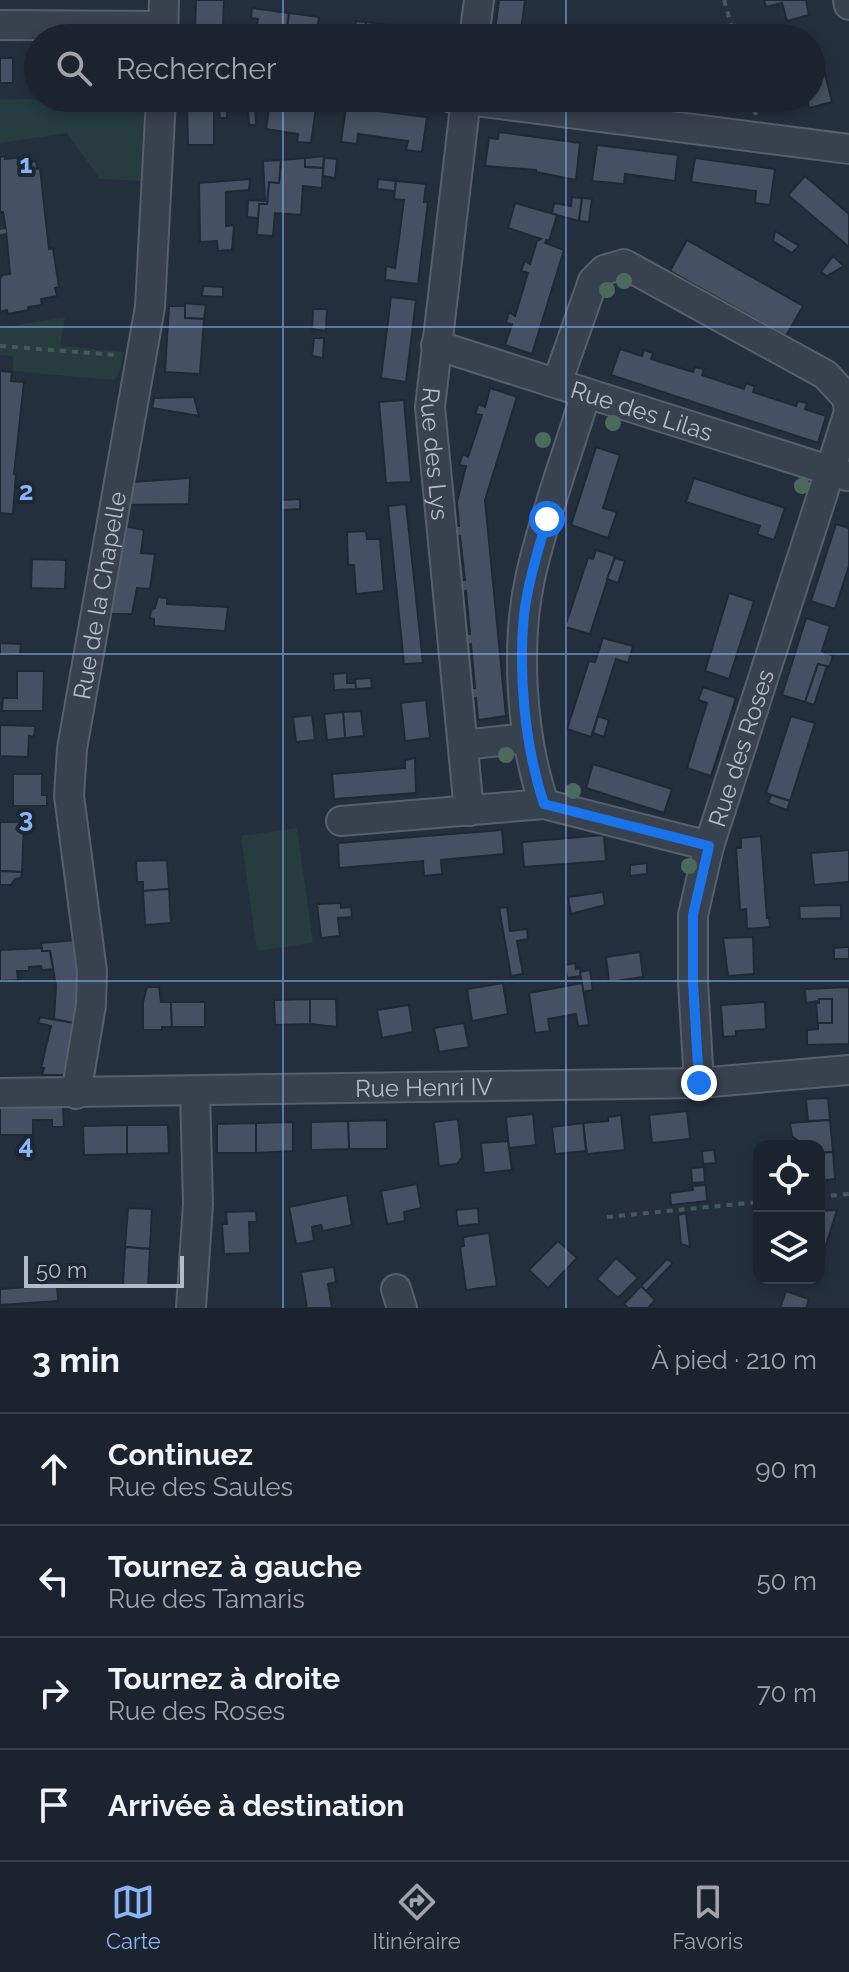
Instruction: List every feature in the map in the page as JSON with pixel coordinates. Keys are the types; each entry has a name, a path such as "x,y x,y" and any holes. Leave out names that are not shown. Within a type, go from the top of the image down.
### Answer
{"street":[{"path":"476,24 479,0"},
{"path":"41,24 163,21"},
{"path":"0,25 24,24"},
{"name":"Rue de la Chapelle","path":"76,1094 91,1005 92,971 69,796 72,749 150,307 160,112"},
{"name":"Rue des Lys","path":"460,112 430,407 469,811"},
{"path":"562,112 849,149"},
{"path":"557,383 593,281 604,270 624,264 826,375 847,398 849,412"},
{"name":"Rue des Lilas","path":"436,345 840,473"},
{"path":"544,804 534,775 528,738 524,616 531,575 586,393"},
{"name":"Rue des Roses","path":"699,1083 693,915 709,846 840,473 849,412"},
{"path":"463,745 528,738"},
{"path":"341,821 544,804 709,846"},
{"name":"Rue Henri IV","path":"0,1093 699,1083 849,1070"},
{"path":"191,1308 198,1204 195,1091"}],"path":[{"path":"724,0 731,24"},
{"path":"0,346 141,357"},
{"path":"825,1196 849,1194"},
{"path":"607,1217 753,1203"}],"green space":[{"path":"0,99 24,99 24,112 145,112 142,181 100,179 67,133 0,143"},
{"path":"65,317 60,346 124,352 114,380 13,371 13,356 0,355 0,328"},
{"path":"297,828 313,943 257,951 241,836"}],"building":[{"path":"196,0 224,0 223,24 195,24"},
{"path":"499,0 525,0 522,24 496,24"},
{"path":"764,0 806,0 809,15 787,21 782,3 766,7"},
{"path":"252,8 289,13 288,24 257,24 258,19 251,18"},
{"path":"289,13 319,17 318,24 288,24"},
{"path":"0,58 13,58 13,83 0,83"},
{"path":"825,75 832,102 825,104"},
{"path":"187,112 214,112 214,145 188,145"},
{"path":"219,112 231,112 227,113 227,118 220,118"},
{"path":"248,112 255,112 256,125 249,125"},
{"path":"269,112 315,112 311,143 297,142 298,134 266,129"},
{"path":"345,112 386,112 427,117 422,152 406,150 408,141 358,134 357,144 341,142"},
{"path":"499,132 580,143 576,180 536,170 485,166 489,138 498,139"},
{"path":"597,145 678,155 675,181 625,174 624,184 592,181"},
{"path":"5,156 5,159 21,157 22,163 36,161 37,169 40,168 49,249 53,248 59,287 55,288 57,296 41,299 42,305 8,314 7,310 0,312 0,279 2,275 10,274 3,212 0,212 0,157"},
{"path":"324,156 323,168 305,167 305,158"},
{"path":"305,158 305,167 323,168 322,188 303,186 301,215 275,213 273,236 257,235 259,204 267,204 269,182 279,183 281,160"},
{"path":"324,158 337,159 335,178 323,176"},
{"path":"695,158 775,169 770,205 755,203 756,191 691,182"},
{"path":"281,160 279,183 269,182 267,204 259,204 258,218 247,217 248,200 265,201 263,161"},
{"path":"805,176 849,214 849,247 788,195"},
{"path":"250,179 249,190 226,192 226,226 234,225 232,250 218,251 217,241 200,242 199,183"},
{"path":"378,179 396,181 395,191 377,189"},
{"path":"396,181 426,184 424,202 428,202 418,284 385,280 386,266 395,268 404,200 394,199"},
{"path":"572,197 582,198 579,221 552,214 554,203 571,206"},
{"path":"582,198 592,199 589,222 579,221"},
{"path":"515,203 557,215 549,241 545,243 564,250 532,354 505,345 512,324 506,323 509,312 515,316 528,273 521,271 525,261 530,264 537,241 541,239 508,228"},
{"path":"775,231 799,246 792,253 773,241"},
{"path":"687,240 803,306 786,336 670,271"},
{"path":"833,256 844,266 827,276 821,272"},
{"path":"203,286 223,287 223,297 202,296"},
{"path":"391,297 416,300 406,382 381,378"},
{"path":"185,303 206,305 204,319 185,318"},
{"path":"169,306 185,306 185,318 204,319 200,374 165,372"},
{"path":"313,309 327,309 326,331 312,329"},
{"path":"314,338 324,338 323,358 312,356"},
{"path":"620,349 642,356 644,350 653,353 651,359 693,372 695,367 704,369 702,375 744,389 746,383 755,386 753,392 796,406 798,401 807,403 805,409 826,416 818,443 611,375"},
{"path":"0,371 12,372 11,381 24,382 13,514 0,513"},
{"path":"490,388 517,397 485,500 506,716 478,720 476,698 470,699 469,688 475,688 471,644 465,646 464,634 470,634 466,591 459,592 458,580 465,580 460,536 454,538 453,526 459,526 457,502 466,466 459,465 463,454 468,457 482,415 475,414 479,404 485,407"},
{"path":"194,397 199,416 152,408 154,398"},
{"path":"404,400 411,482 386,483 379,402"},
{"path":"596,447 620,455 603,508 617,512 608,538 571,525"},
{"path":"190,478 189,504 128,505 131,482"},
{"path":"694,478 785,508 774,540 757,534 760,526 686,502"},
{"path":"300,499 300,509 281,510 281,500"},
{"path":"406,504 423,663 404,664 388,506"},
{"path":"836,524 849,528 849,566 835,609 811,601"},
{"path":"124,526 144,530 141,553 155,554 150,589 137,588 132,614 108,614"},
{"path":"366,531 367,539 380,539 384,591 356,594 354,565 348,565 347,532"},
{"path":"596,550 615,556 590,634 565,627 588,558 593,559"},
{"path":"615,558 625,561 618,583 607,579"},
{"path":"32,559 66,560 65,589 31,588"},
{"path":"729,593 754,601 729,679 705,671"},
{"path":"158,597 167,598 167,604 228,607 225,631 154,626 154,619 150,618 151,610 155,608"},
{"path":"806,618 830,626 822,651 833,656 829,667 818,664 805,702 782,695"},
{"path":"603,638 633,646 628,663 616,659 591,737 567,729 589,661 595,662"},
{"path":"0,643 21,644 20,655 0,654"},
{"path":"818,664 827,666 814,705 805,702"},
{"path":"17,671 44,671 43,711 2,711 3,698 17,698"},
{"path":"347,673 347,683 356,683 356,689 334,690 333,674"},
{"path":"371,678 372,688 356,689 355,679"},
{"path":"703,687 736,698 711,776 687,768 707,703 698,700"},
{"path":"426,700 430,738 405,741 401,703"},
{"path":"361,711 364,736 345,738 343,712"},
{"path":"343,712 345,738 327,740 324,714"},
{"path":"312,715 315,740 296,742 293,717"},
{"path":"598,716 609,720 604,737 593,733"},
{"path":"791,716 815,723 790,801 766,793"},
{"path":"0,725 35,726 34,737 29,736 28,757 0,756"},
{"path":"415,758 416,793 334,799 332,774 405,768 405,760"},
{"path":"593,764 672,789 664,813 586,788"},
{"path":"13,774 42,774 42,795 47,795 47,806 13,806"},
{"path":"771,795 790,801 787,810 768,803"},
{"path":"0,822 24,822 22,872 0,871"},
{"path":"502,830 504,854 441,860 442,874 424,876 423,861 339,868 338,843"},
{"path":"604,835 606,861 524,867 522,842"},
{"path":"761,836 770,927 747,929 746,909 740,910 736,848 741,848 741,838"},
{"path":"849,850 849,882 814,885 811,853"},
{"path":"167,860 169,889 143,891 143,882 137,882 136,861"},
{"path":"647,863 647,874 630,876 630,865"},
{"path":"0,871 22,872 21,878 15,879 11,885 0,885"},
{"path":"169,889 171,923 145,925 143,891"},
{"path":"603,892 605,905 571,914 568,897"},
{"path":"341,903 341,908 351,907 352,917 338,918 340,936 321,938 317,904"},
{"path":"841,905 841,918 800,919 799,906"},
{"path":"507,907 510,931 527,929 528,939 517,941 523,974 511,976 499,908"},
{"path":"753,937 754,974 728,976 723,938"},
{"path":"78,940 79,1024 54,1019 56,986 50,951 42,951 41,943"},
{"path":"849,947 849,959 834,959 834,948"},
{"path":"42,948 42,951 50,951 53,969 29,967 29,971 17,971 18,980 0,981 0,950"},
{"path":"640,952 643,977 609,982 606,957"},
{"path":"575,963 576,969 580,968 581,976 567,978 565,965"},
{"path":"590,970 593,990 583,992 580,972"},
{"path":"503,983 508,1014 472,1021 467,989"},
{"path":"582,983 589,1025 578,1026 576,1014 548,1019 550,1031 535,1033 529,993"},
{"path":"147,987 159,987 161,1002 171,1002 172,1027 143,1030 143,1002"},
{"path":"849,987 849,1044 807,1045 807,1030 818,1029 818,1023 832,1023 832,999 806,1003 805,989"},
{"path":"310,999 310,1024 275,1025 274,1000"},
{"path":"310,999 336,999 337,1027 310,1024"},
{"path":"819,999 832,999 832,1023 818,1023 818,1029 816,1003"},
{"path":"171,1002 205,1002 205,1027 172,1027"},
{"path":"765,1002 766,1029 736,1031 736,1036 723,1037 721,1005"},
{"path":"409,1005 413,1032 382,1038 377,1010"},
{"path":"40,1017 79,1024 66,1075 42,1075 51,1026 38,1023"},
{"path":"464,1023 469,1047 439,1052 434,1028"},
{"path":"828,1098 830,1120 808,1121 806,1099"},
{"path":"63,1106 64,1127 52,1127 52,1120 33,1120 33,1135 0,1135 0,1107"},
{"path":"687,1111 690,1139 652,1143 649,1115"},
{"path":"533,1114 536,1145 509,1148 506,1117"},
{"path":"621,1115 625,1150 587,1154 583,1123 608,1121 608,1117"},
{"path":"458,1119 462,1157 457,1164 439,1166 434,1122"},
{"path":"387,1120 387,1149 349,1149 348,1121"},
{"path":"830,1120 833,1152 825,1153 825,1140 797,1140 792,1136 790,1123"},
{"path":"348,1121 349,1149 311,1150 311,1122"},
{"path":"293,1122 293,1151 256,1153 256,1123"},
{"path":"256,1123 256,1153 217,1153 217,1124"},
{"path":"583,1123 586,1151 555,1154 552,1127"},
{"path":"127,1125 168,1125 169,1153 127,1154"},
{"path":"127,1125 127,1154 84,1155 83,1126"},
{"path":"508,1141 512,1170 484,1173 481,1143"},
{"path":"714,1150 716,1163 703,1164 702,1151"},
{"path":"833,1152 835,1179 825,1180 825,1153"},
{"path":"704,1167 705,1182 692,1183 691,1168"},
{"path":"417,1184 421,1208 404,1212 405,1221 387,1224 381,1191"},
{"path":"706,1185 707,1201 671,1205 670,1193"},
{"path":"347,1195 352,1225 323,1231 321,1225 312,1227 314,1241 296,1244 289,1207"},
{"path":"128,1208 152,1209 150,1249 125,1247"},
{"path":"478,1208 479,1224 458,1226 456,1210"},
{"path":"837,1210 825,1248 825,1212"},
{"path":"256,1211 257,1222 249,1222 250,1253 224,1254 222,1224 227,1224 226,1212"},
{"path":"686,1213 690,1247 681,1244 678,1215"},
{"path":"489,1233 497,1286 466,1290 460,1247 464,1246 463,1237"},
{"path":"558,1241 577,1258 548,1288 529,1270"},
{"path":"125,1247 150,1249 148,1287 123,1286"},
{"path":"616,1258 638,1278 618,1298 597,1279"},
{"path":"667,1259 673,1263 646,1291 641,1286"},
{"path":"334,1267 336,1282 328,1284 332,1308 307,1308 301,1272"},
{"path":"57,1285 58,1301 0,1305 0,1289"},
{"path":"641,1286 655,1300 648,1308 628,1308 624,1304"},
{"path":"786,1291 809,1299 806,1308 780,1308"}],"route":[{"path":"547,519 531,575 524,616 528,738 534,775 544,804 709,846 693,915 699,1083"}]}
